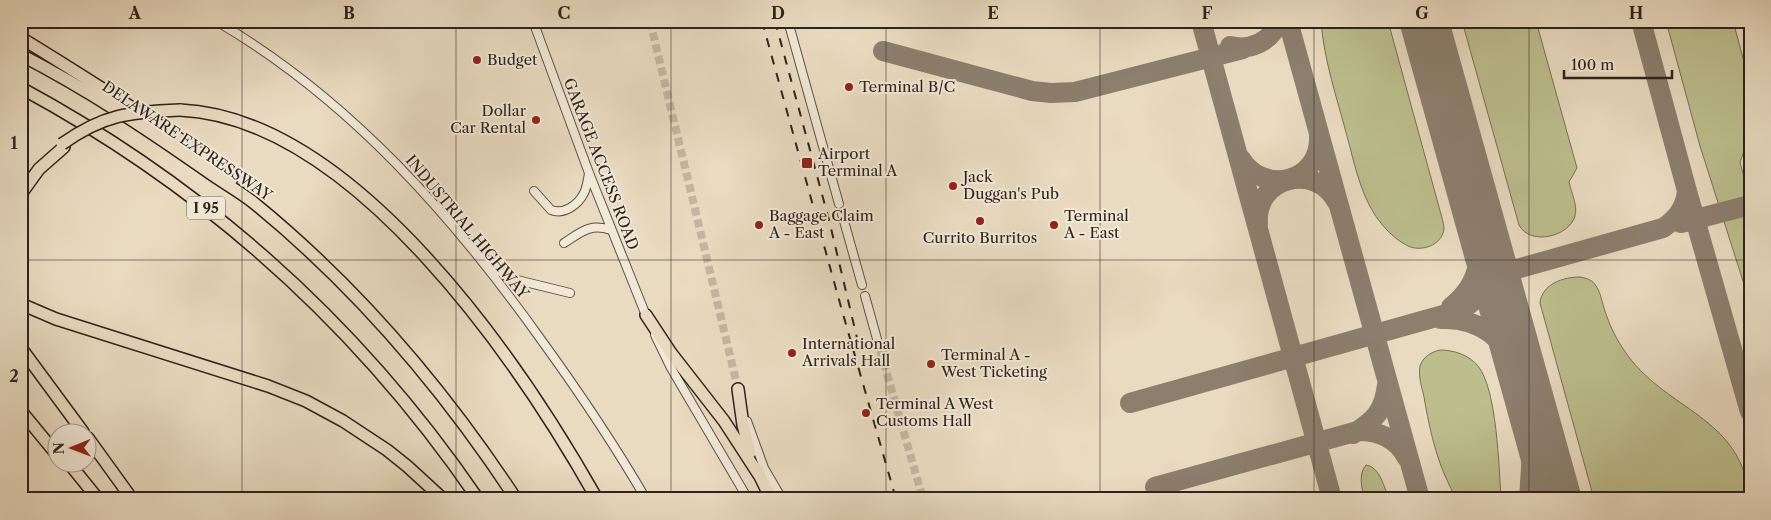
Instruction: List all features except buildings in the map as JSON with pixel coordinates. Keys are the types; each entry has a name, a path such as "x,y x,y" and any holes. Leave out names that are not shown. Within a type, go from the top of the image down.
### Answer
{"highway":[{"path":"21,38 171,133 214,164 252,201"},
{"name":"DELAWARE EXPRESSWAY","path":"21,55 75,84 127,116 252,201 331,271 385,327 421,369 516,499"},
{"name":"I 95","path":"21,88 105,137 158,172 207,208 273,263 368,357 430,432 478,499"},
{"path":"21,183 36,166 85,129 118,116 135,112 180,110 224,117 259,129 281,140 327,167 372,203 407,237 442,276 490,336 535,399 597,499"},
{"path":"21,194 39,169 63,145"},
{"path":"21,304 56,319 258,383 306,401 343,421 387,450 443,499"},
{"path":"646,315 671,354 724,421 759,475 772,499"},
{"path":"21,348 76,422"},
{"path":"738,389 745,436 759,475"},
{"path":"21,407 48,438"},
{"path":"21,411 48,444"},
{"path":"98,452 132,499"},
{"path":"71,472 92,499"},
{"path":"76,472 98,499"}],"street":[{"name":"INDUSTRIAL HIGHWAY","path":"216,21 291,71 338,108 399,166 466,241 515,304 569,379 646,499"},
{"name":"GARAGE ACCESS ROAD","path":"533,21 611,230 660,347 748,499"},
{"path":"788,21 840,204"},
{"path":"534,191 550,210 556,212 565,211 583,196 589,173"},
{"path":"842,214 862,285"},
{"path":"564,243 592,227 599,226 611,230"},
{"path":"466,241 506,276 570,293"},
{"path":"865,296 878,339"},
{"path":"738,389 764,468 782,499"}],"green space":[{"path":"1321,21 1388,21 1444,229 1439,240 1430,246 1413,248 1403,243 1385,228 1365,197 1331,79"},
{"path":"1462,21 1536,21 1577,168 1569,182 1575,203 1575,216 1571,223 1558,234 1540,237 1524,232 1519,225"},
{"path":"1666,21 1733,21 1750,84 1750,136 1740,162 1750,200 1750,303 1700,146"},
{"path":"1580,277 1595,284 1613,331 1632,361 1649,379 1704,419 1734,451 1744,472 1750,499 1594,499 1540,303 1542,296 1549,286 1560,280"},
{"path":"1440,350 1456,352 1466,356 1478,366 1484,377 1496,429 1501,499 1457,499 1445,475 1432,436 1420,382 1420,366 1423,360"},
{"path":"1366,465 1375,469 1378,473 1389,499 1364,499 1361,477"}],"taxiway":[{"path":"1201,21 1332,499"},
{"path":"1230,46 1245,47 1259,43 1271,34 1279,21"},
{"path":"1288,21 1420,499"},
{"path":"1641,21 1750,412"},
{"path":"883,51 1032,91 1051,93 1075,92 1243,49"},
{"path":"1241,159 1251,171 1263,177 1276,180 1289,179 1301,173 1311,164 1317,152 1319,136"},
{"path":"1258,224 1259,208 1266,195 1275,186 1288,180 1301,179 1315,182 1327,189 1337,202"},
{"path":"1130,403 1461,310 1506,272 1663,228 1679,213 1687,191"},
{"path":"1681,223 1750,205"},
{"path":"1451,307 1469,288 1478,267 1480,255 1479,218"},
{"path":"1441,319 1456,319 1469,322 1490,333 1508,351 1522,374"},
{"path":"1353,434 1377,414 1384,402 1387,385"},
{"path":"1529,499 1533,436 1532,410"},
{"path":"1155,487 1358,431 1373,432 1386,437 1398,445 1407,458"}],"runway":[{"path":"1424,21 1557,499"}],"tunnel":[{"path":"650,21 738,389"},
{"path":"877,339 923,499"}],"railway":[{"path":"762,21 896,499"},
{"path":"775,21 829,220 857,338"}],"place":[{"name":"Budget","path":"477,60"},
{"name":"Terminal B/C","path":"849,87"},
{"name":"Dollar Car Rental","path":"536,120"},
{"name":"Airport Terminal A","path":"807,163"},
{"name":"Jack Duggan's Pub","path":"953,186"},
{"name":"Currito Burritos","path":"980,221"},
{"name":"Baggage Claim A - East","path":"759,225"},
{"name":"Terminal A - East","path":"1054,225"},
{"name":"International Arrivals Hall","path":"792,353"},
{"name":"Terminal A - West Ticketing","path":"931,364"},
{"name":"Terminal A West Customs Hall","path":"866,413"}]}
